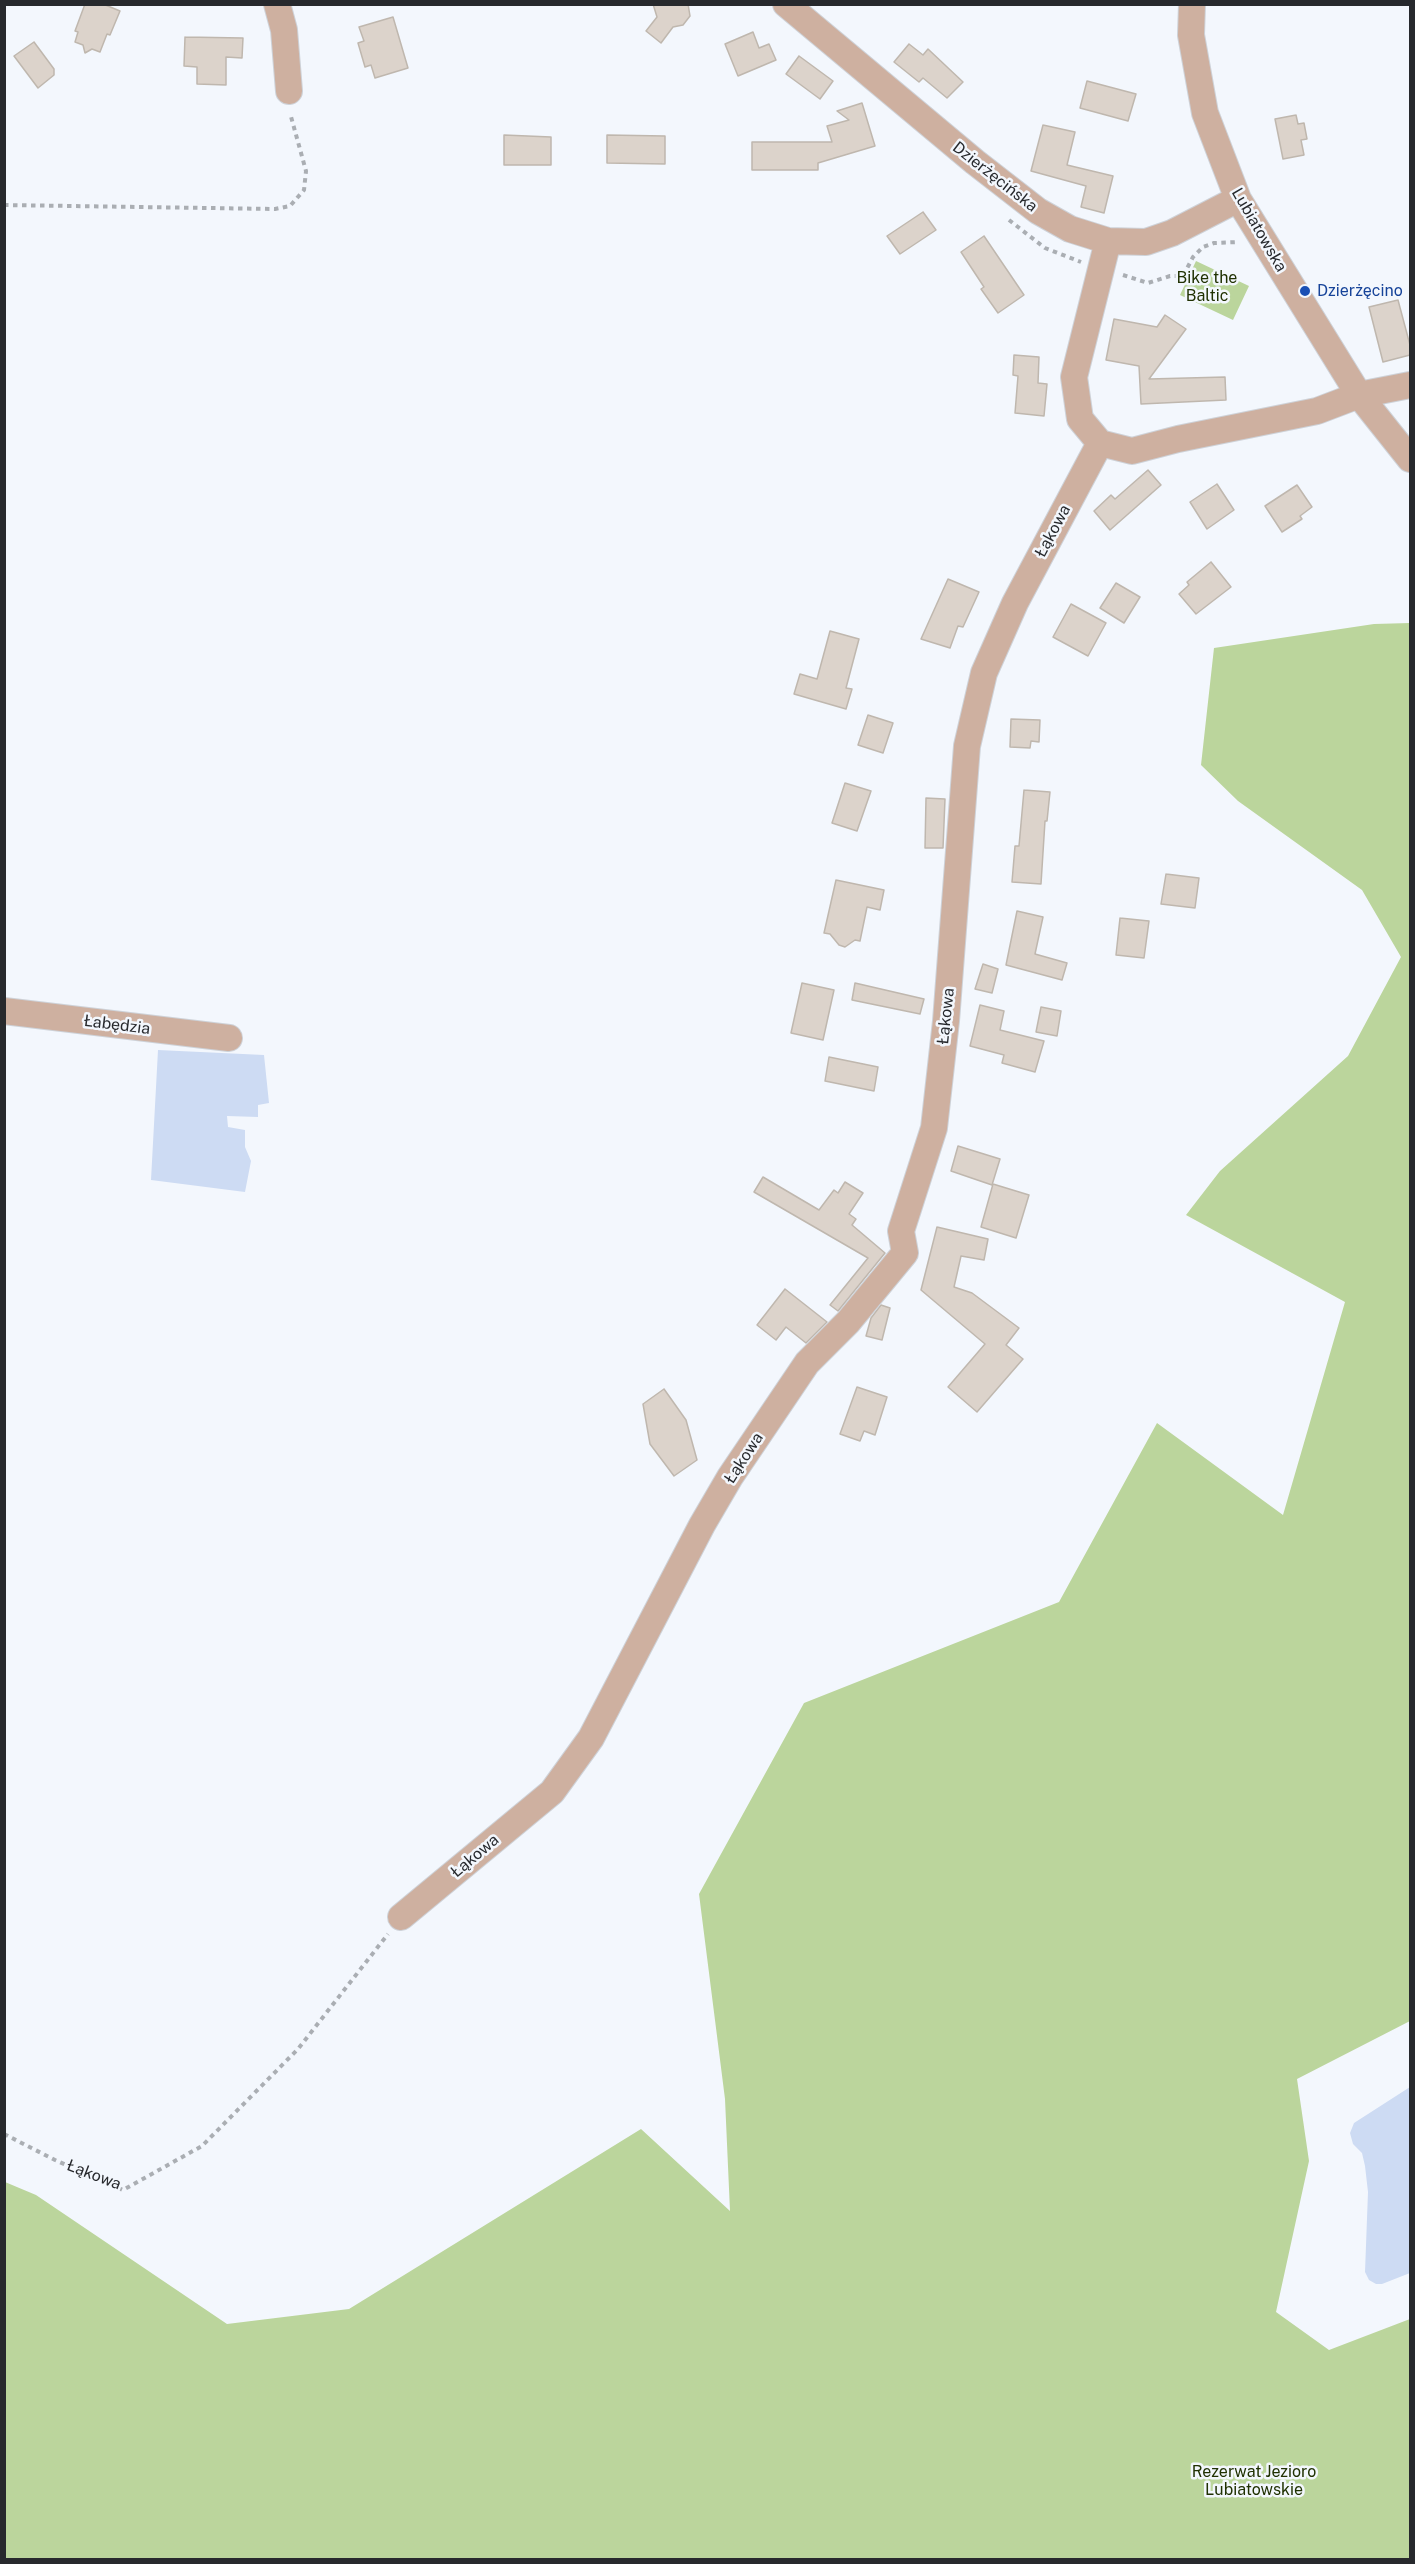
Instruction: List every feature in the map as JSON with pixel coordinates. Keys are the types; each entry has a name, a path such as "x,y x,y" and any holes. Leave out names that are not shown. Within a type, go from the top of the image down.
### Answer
{"street":[{"path":"277,4 284,30 289,91"},
{"name":"Dzierżęcińska","path":"786,4 975,162 1038,211 1070,229 1108,241 1146,242 1172,233 1238,198"},
{"name":"Lubiatowska","path":"1192,4 1191,35 1205,113 1238,198 1359,395 1410,459"},
{"path":"1108,241 1074,377 1080,419 1100,443 1132,451 1199,434 1317,411 1359,395 1410,385"},
{"name":"Łąkowa","path":"401,1917 552,1792 591,1738 702,1525 730,1477 807,1364 848,1322 905,1253 902,1231 934,1128 946,1021 967,746 984,673 1015,603 1100,443"},
{"name":"Łabędzia","path":"4,1011 229,1038"}],"path":[{"path":"4,205 274,209 290,206 304,190 306,171 288,108 289,91"},
{"path":"1102,268 1148,283 1170,276 1183,276 1193,257 1203,247 1233,241 1242,243"},
{"name":"Łąkowa","path":"4,2134 55,2160 123,2190 202,2146 298,2049 401,1917"}],"green space":[{"name":"Bike the Baltic","path":"1196,261 1249,286 1233,320 1180,295"},
{"name":"Rezerwat Jezioro Lubiatowskie","path":"1410,623 1410,2021 1297,2079 1309,2161 1276,2312 1329,2350 1410,2319 1410,2559 5,2559 5,2182 36,2195 227,2324 349,2309 641,2129 730,2211 725,2099 699,1894 804,1703 1059,1602 1157,1423 1283,1515 1345,1302 1186,1215 1220,1171 1348,1056 1401,957 1362,890 1238,801 1201,765 1214,648 1374,624"}],"water":[{"path":"158,1050 264,1055 269,1103 258,1105 258,1117 227,1116 228,1127 245,1130 245,1147 251,1161 245,1192 151,1180"},
{"path":"1410,2087 1410,2273 1382,2284 1376,2284 1369,2280 1365,2272 1368,2192 1365,2166 1362,2153 1353,2144 1350,2133 1354,2123"}],"building":[{"path":"85,4 103,4 120,11 100,52 92,49 85,53 83,45 75,42 78,32 75,31"},
{"path":"653,4 688,4 690,16 683,25 673,27 661,43 646,31 657,17"},
{"path":"393,17 408,68 375,78 371,65 365,67 358,43 364,41 359,27"},
{"path":"753,32 759,48 769,44 776,60 738,76 725,44"},
{"path":"185,37 243,38 242,58 226,57 226,85 197,84 197,67 184,66"},
{"path":"34,42 54,69 54,75 38,88 14,56"},
{"path":"909,44 923,55 928,49 963,82 947,98 923,78 919,82 894,62"},
{"path":"799,56 833,81 820,99 786,74"},
{"path":"1087,81 1136,94 1128,121 1080,108"},
{"path":"862,103 875,146 818,163 818,170 752,170 752,142 832,142 827,126 849,120 837,111"},
{"path":"1296,115 1298,124 1304,123 1307,139 1301,140 1304,155 1283,159 1275,119"},
{"path":"1043,125 1075,132 1067,165 1113,176 1104,213 1081,207 1086,186 1031,171"},
{"path":"504,135 551,137 551,165 504,165"},
{"path":"607,135 665,136 665,164 607,163"},
{"path":"923,212 936,230 900,254 887,236"},
{"path":"984,236 1024,295 998,313 981,289 984,287 961,252"},
{"path":"1398,300 1410,345 1410,355 1383,362 1369,307"},
{"path":"1165,315 1186,329 1149,379 1225,377 1226,400 1141,404 1139,366 1106,360 1114,319 1157,327"},
{"path":"1014,355 1039,357 1038,383 1047,384 1044,416 1015,413 1018,376 1013,375"},
{"path":"1148,470 1161,485 1110,530 1094,511 1111,495 1115,499"},
{"path":"1217,484 1234,510 1207,529 1190,502"},
{"path":"1297,485 1312,507 1300,516 1302,519 1282,532 1265,506"},
{"path":"1211,562 1231,587 1196,614 1179,594 1189,585 1187,582"},
{"path":"948,579 979,592 963,627 958,626 950,648 921,639"},
{"path":"1116,583 1140,597 1124,623 1100,608"},
{"path":"1071,604 1106,623 1088,656 1053,637"},
{"path":"830,631 859,639 846,688 852,689 846,709 794,694 800,674 817,679"},
{"path":"868,715 893,723 883,753 858,745"},
{"path":"1011,719 1040,720 1039,742 1031,741 1030,748 1010,747"},
{"path":"845,783 871,791 857,831 832,823"},
{"path":"1024,790 1050,792 1047,821 1045,821 1041,884 1012,882 1015,846 1019,846"},
{"path":"926,798 945,799 943,848 925,848"},
{"path":"1166,874 1199,878 1195,908 1161,904"},
{"path":"836,880 884,890 880,910 867,907 860,941 855,940 845,947 839,945 830,934 824,933"},
{"path":"1017,911 1043,917 1035,954 1067,963 1062,980 1006,965"},
{"path":"1120,918 1149,921 1144,958 1116,955"},
{"path":"983,964 998,969 992,993 975,989"},
{"path":"802,983 834,990 823,1040 791,1033"},
{"path":"855,983 924,999 920,1014 852,1000"},
{"path":"980,1005 1004,1011 1000,1030 1044,1041 1035,1072 1002,1063 1004,1055 970,1046"},
{"path":"1041,1007 1061,1011 1057,1036 1036,1032"},
{"path":"829,1057 878,1067 874,1091 825,1081"},
{"path":"958,1146 1000,1159 992,1185 951,1171"},
{"path":"763,1177 819,1210 834,1190 838,1193 845,1182 863,1193 849,1214 856,1219 852,1225 885,1253 838,1311 830,1305 868,1258 754,1192"},
{"path":"993,1184 1029,1195 1016,1238 981,1227"},
{"path":"937,1227 988,1239 984,1260 961,1256 954,1287 972,1293 1019,1328 1006,1345 1023,1359 977,1412 948,1387 985,1344 921,1290"},
{"path":"785,1289 827,1322 806,1343 786,1327 776,1340 757,1325"},
{"path":"881,1305 890,1308 882,1340 866,1336 871,1318"},
{"path":"857,1387 887,1397 875,1435 864,1431 860,1441 840,1434"},
{"path":"664,1389 686,1420 697,1460 674,1476 650,1444 643,1404"}],"place":[{"name":"Dzierżęcino","path":"1305,291"}]}
